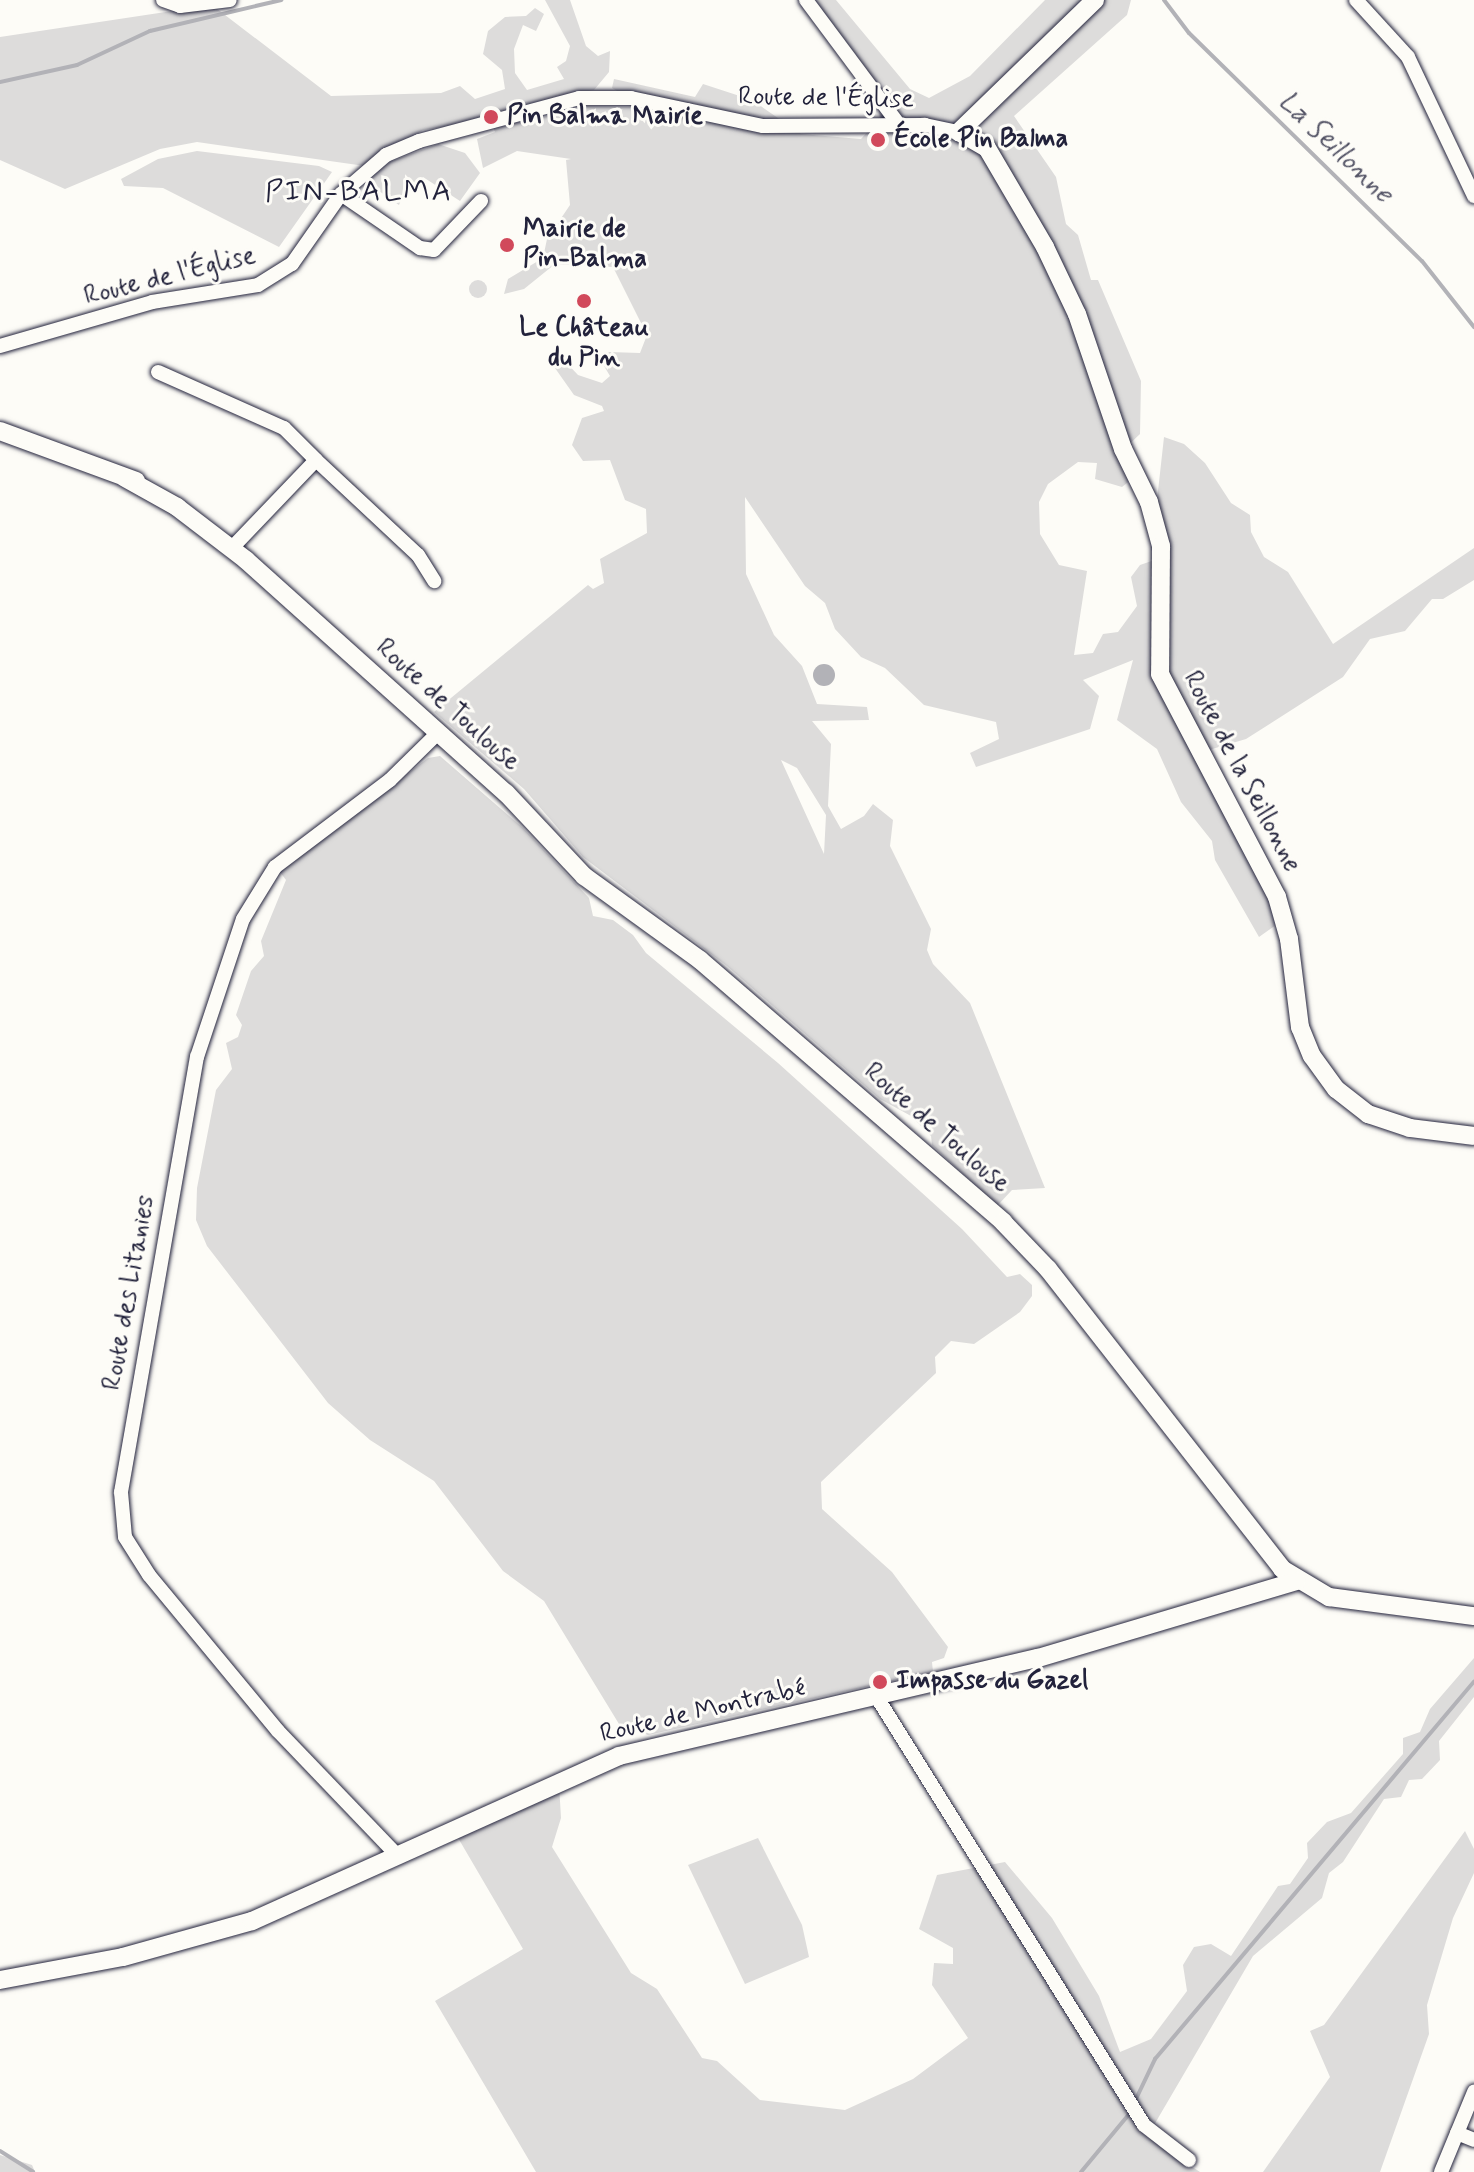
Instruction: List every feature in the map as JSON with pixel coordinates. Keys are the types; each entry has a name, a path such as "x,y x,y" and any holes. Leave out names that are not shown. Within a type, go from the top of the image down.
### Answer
{"street":[{"path":"163,0 180,6 230,0"},
{"path":"806,0 900,126"},
{"path":"959,132 1095,0"},
{"path":"1356,0 1408,57 1474,196"},
{"name":"Route de l'Église","path":"0,346 152,302 258,285 292,264 341,194 370,166 405,146 595,96 631,98 763,126 900,126 959,132"},
{"name":"Route de la Seillonne","path":"959,132 994,157 1045,247 1077,314 1123,449 1149,502 1161,546 1158,659 1163,682 1277,897 1289,939 1300,1027 1312,1056 1336,1089 1368,1114 1410,1128 1474,1136"},
{"path":"341,194 420,248 434,250 481,201"},
{"path":"158,372 284,428 418,555 434,581"},
{"name":"Route de Toulouse","path":"0,431 125,478 236,544 348,651 506,793 584,876 700,960 1027,1245 1268,1555 1297,1581 1349,1602 1474,1616"},
{"path":"236,544 316,460"},
{"name":"Route des Litanies","path":"396,1854 278,1731 149,1575 125,1537 121,1492 197,1057 243,919 275,867 399,772 438,733"},
{"name":"Route de Montrabé","path":"0,1980 123,1957 252,1921 619,1756 878,1699 1038,1658 1203,1605 1278,1591 1297,1581"},
{"path":"878,1699 1136,2112 1167,2146 1189,2160"},
{"path":"1441,2172 1474,2092"},
{"path":"1457,2133 1474,2140"}],"shaded area":[{"path":"545,0 570,0 586,46 598,56 610,51 609,72 594,90 554,97 537,107 544,117 582,106 645,107 612,88 614,79 695,97 703,84 752,100 801,134 861,139 880,118 878,104 797,0 836,0 910,89 929,98 970,76 1045,0 1131,0 1127,15 1014,116 1056,177 1066,224 1078,235 1091,280 1098,280 1141,381 1140,434 1120,453 1132,479 1122,487 1095,479 1097,463 1078,462 1048,484 1039,502 1040,534 1059,565 1087,571 1074,655 1093,653 1103,634 1118,632 1137,606 1131,577 1140,565 1169,555 1157,500 1164,437 1184,444 1205,463 1231,503 1250,515 1251,532 1264,557 1288,572 1333,644 1474,548 1474,580 1443,599 1432,599 1405,631 1370,639 1343,677 1246,739 1202,752 1230,829 1265,875 1280,922 1259,937 1215,860 1212,841 1181,802 1157,749 1117,720 1133,660 1083,680 1099,696 1090,729 976,767 970,753 999,739 996,722 924,705 885,668 861,657 835,629 825,603 805,586 745,497 746,574 774,635 802,666 817,704 867,707 869,720 812,721 831,744 828,806 841,829 864,816 873,804 893,820 890,846 931,929 927,950 933,964 970,1003 1045,1188 1012,1190 997,1206 932,1145 931,1136 911,1116 880,1099 727,966 583,857 524,789 434,712 588,585 593,589 604,583 600,559 647,533 646,509 625,500 610,460 583,461 572,445 582,418 604,411 602,406 574,395 550,361 560,356 578,375 602,383 610,376 601,361 609,352 640,353 647,335 613,267 555,264 524,289 504,294 508,279 543,258 547,239 570,205 566,160 571,159 517,151 483,168 477,139 495,132 490,120 423,130 365,166 197,142 160,149 65,189 0,160 0,37 212,5 331,96 441,93 460,86 475,99 505,89 502,70 483,54 488,31 505,17 526,16 535,8 544,14 536,31 523,25 514,49 515,73 527,90 564,79 557,67 566,61 570,46","holes":["781,760 797,768 826,815 824,854"]},
{"path":"438,144 465,153 480,173 460,201 423,177 418,185 407,185 399,205 372,186 371,175 392,161"},
{"path":"197,151 319,166 332,172 279,247 163,188 124,186 121,179 158,159"},
{"path":"478,280 485,282 485,296 478,298 471,296 469,289 471,282"},
{"path":"824,664 832,667 835,675 832,683 824,686 816,683 813,675 816,667"},
{"path":"440,756 523,828 589,898 593,916 613,920 633,935 646,953 778,1063 962,1229 1007,1277 1020,1274 1032,1285 1032,1296 1020,1312 974,1344 951,1341 935,1357 936,1373 821,1482 822,1509 892,1572 948,1647 944,1658 932,1662 933,1672 648,1735 619,1724 544,1601 503,1571 434,1481 370,1440 328,1403 207,1246 196,1220 197,1188 216,1090 232,1069 226,1043 238,1037 242,1025 236,1015 251,971 264,956 261,941 286,880 280,872 428,758"},
{"path":"1474,1658 1474,1697 1439,1741 1440,1760 1422,1779 1409,1780 1401,1797 1384,1799 1343,1862 1329,1873 1322,1898 1253,1956 1147,2137 1200,2172 536,2172 435,2001 523,1949 454,1831 559,1784 561,1818 552,1847 631,1973 657,1989 702,2058 717,2061 760,2100 845,2110 913,2079 968,2038 932,1985 934,1963 953,1964 953,1948 919,1929 937,1875 1005,1862 1052,1918 1099,1996 1120,2052 1151,2039 1187,1991 1183,1965 1194,1947 1211,1944 1231,1956 1278,1886 1290,1884 1308,1858 1307,1843 1327,1822 1351,1813 1403,1754 1403,1738 1420,1732 1430,1709"},
{"path":"1465,1831 1474,1849 1474,1873 1453,1918 1427,2005 1429,2034 1380,2172 1263,2172 1330,2077 1310,2031 1324,2025"},
{"path":"758,1838 802,1925 809,1957 745,1984 688,1865"},
{"path":"0,2155 32,2165 35,2172 0,2172"}],"waterway":[{"path":"0,82 77,65 150,31 281,0"},
{"name":"La Seillonne","path":"1164,0 1189,33 1422,261 1474,327"},
{"path":"1135,2101 1155,2059 1474,1682"},
{"path":"1081,2172 1130,2113"},
{"path":"0,2151 33,2172"}],"place":[{"name":"Pin Balma Mairie","path":"491,117"},
{"name":"École Pin Balma","path":"878,140"},
{"name":"Mairie de Pin-Balma","path":"507,245"},
{"name":"Le Château du Pin","path":"584,301"},
{"name":"Impasse du Gazel","path":"880,1682"}],"district":[{"name":"PIN-BALMA","path":"359,192"}]}
